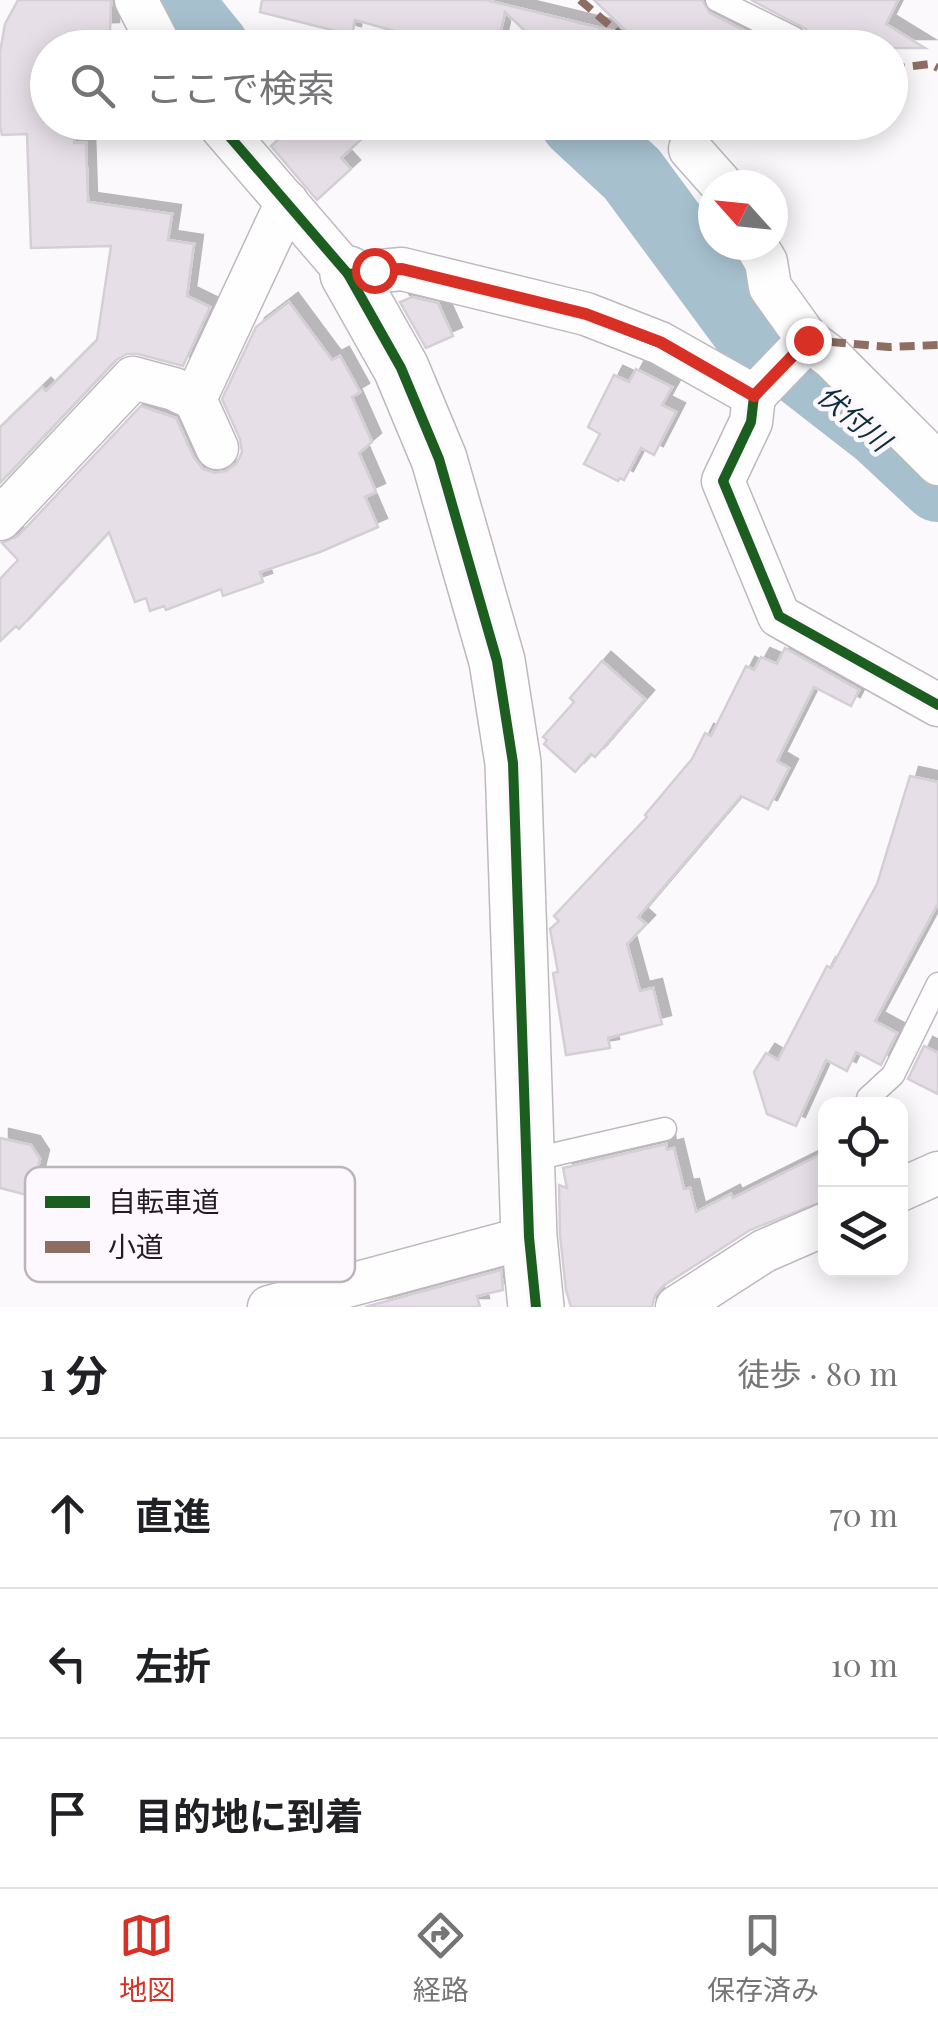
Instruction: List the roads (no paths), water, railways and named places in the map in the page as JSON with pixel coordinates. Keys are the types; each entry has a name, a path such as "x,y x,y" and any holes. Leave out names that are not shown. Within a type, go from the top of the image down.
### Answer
{"street":[{"path":"136,0 152,30"},
{"path":"233,140 348,274 402,368 439,459 497,660 512,763 529,1237 536,1307"},
{"path":"690,149 709,170"},
{"path":"195,399 287,202"},
{"path":"765,260 770,286 807,341 832,358 938,464"},
{"path":"348,274 402,269 586,314 660,342 755,395"},
{"path":"807,341 755,395 750,422 723,481 779,616 938,705"},
{"path":"0,519 133,378 195,399 218,448"},
{"path":"677,1307 764,1252 818,1228"},
{"path":"269,1307 529,1237"}],"lane":[{"path":"717,0 778,30"},
{"path":"869,1097 894,1075 938,984"},
{"path":"526,1160 666,1129"}],"waterway":[{"name":"伏付川","path":"175,0 199,30"},
{"name":"伏付川","path":"595,140 632,174 745,327 879,431 938,486"}]}
